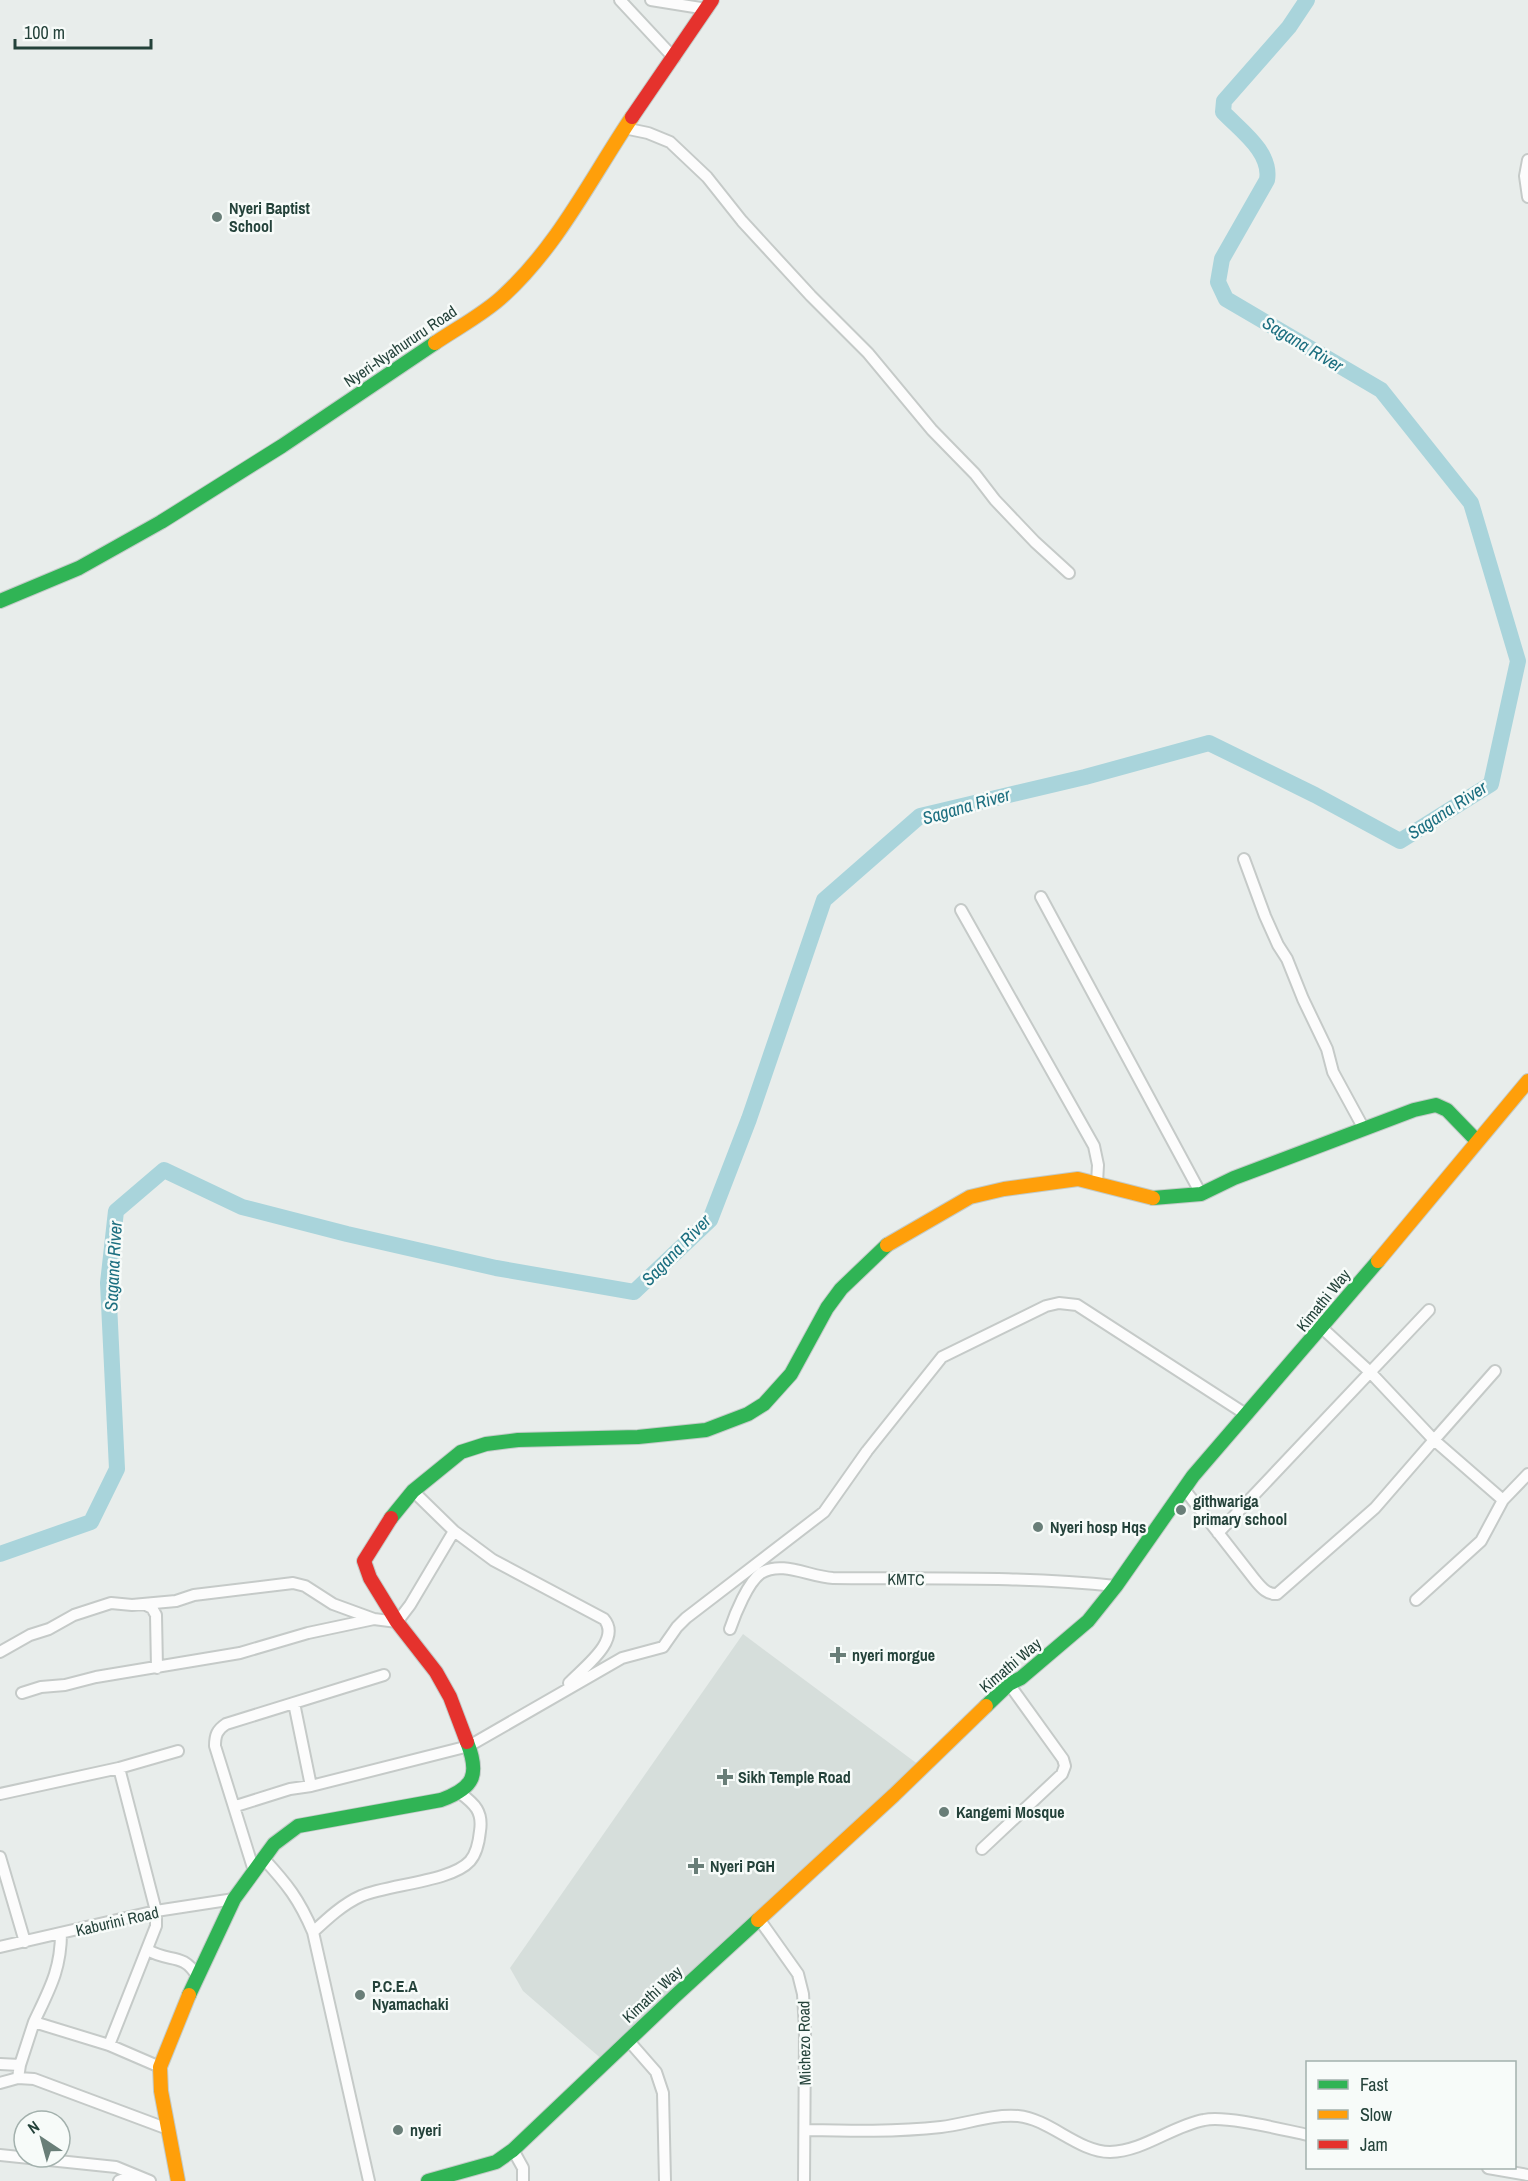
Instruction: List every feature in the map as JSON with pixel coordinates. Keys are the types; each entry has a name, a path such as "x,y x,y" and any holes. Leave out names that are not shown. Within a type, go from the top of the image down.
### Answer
{"street":[{"path":"620,0 674,58"},
{"path":"651,0 709,4"},
{"name":"Nyeri-Nyahururu Road","path":"0,601 79,568 161,522 282,446 501,297 532,267 709,4"},
{"path":"624,128 648,133 670,142 707,177 742,220 811,296 868,353 932,430 975,474 995,500 1035,542 1069,573"},
{"path":"1528,160 1525,177 1528,197"},
{"path":"1244,859 1265,916 1327,1049 1332,1072 1364,1128"},
{"path":"1041,897 1201,1194"},
{"path":"961,910 1094,1146 1098,1165 1097,1183"},
{"name":"Kimathi Way","path":"428,2181 495,2162 513,2150 628,2040 934,1759 1009,1684 1021,1678 1088,1621 1116,1586 1193,1476 1322,1328 1528,1081"},
{"path":"178,2181 161,2091 160,2067 197,1976 234,1899 262,1858 285,1834 298,1826 312,1821 441,1800 460,1794 471,1782 474,1769 469,1746 450,1697 436,1672 397,1622 370,1578 364,1561 397,1509 413,1491 461,1452 475,1446 518,1440 638,1437 706,1430 748,1413 764,1404 791,1374 834,1299 886,1245 955,1205 987,1192 1078,1179 1153,1198 1201,1194 1234,1178 1364,1128 1414,1110 1436,1105 1447,1110 1477,1141"},
{"path":"236,1806 290,1789 469,1746 622,1658 663,1647 686,1618 824,1512 874,1442 942,1357 1046,1305 1059,1303 1077,1305 1247,1415"},
{"path":"1218,1533 1429,1310"},
{"path":"1322,1328 1370,1372 1434,1440 1503,1500"},
{"path":"1184,1489 1255,1580 1265,1591 1272,1595 1277,1594 1375,1508 1495,1371"},
{"path":"1416,1600 1481,1541 1503,1500 1528,1474"},
{"path":"413,1491 454,1531 493,1560 604,1619 609,1624 608,1639 601,1649 558,1694"},
{"path":"397,1622 410,1605 454,1531"},
{"name":"KMTC","path":"730,1629 740,1601 760,1574 778,1568 827,1577 1077,1581 1116,1586"},
{"path":"0,1652 30,1635 49,1629 74,1615 98,1606 111,1603 144,1604 176,1601 194,1595 293,1583 305,1586 333,1604 374,1619 397,1622"},
{"path":"144,1604 152,1608 156,1615 156,1668"},
{"path":"22,1693 41,1687 65,1685 106,1675 240,1653 308,1633 374,1619"},
{"path":"254,1871 236,1806 215,1746 218,1729 226,1724 384,1675"},
{"path":"982,1849 1062,1774 1065,1767 1062,1759 1009,1684"},
{"path":"294,1703 310,1786"},
{"path":"0,1794 119,1768 178,1751"},
{"path":"109,2045 156,1926 156,1911 119,1768"},
{"path":"313,1932 357,1897 438,1877 470,1861 479,1840 480,1815 477,1808 460,1794"},
{"path":"0,1857 25,1942"},
{"path":"262,1858 290,1887 313,1932 369,2181"},
{"name":"Kaburini Road","path":"0,1947 156,1911 234,1899"},
{"name":"Michezo Road","path":"759,1919 798,1974 801,1984 806,2030 804,2181"},
{"path":"18,2078 34,2022 57,1974 61,1933"},
{"path":"148,1950 160,1957 183,1960 193,1968 197,1976"},
{"path":"34,2022 109,2045 160,2067"},
{"path":"628,2040 651,2065 663,2093 665,2181"},
{"path":"0,2064 20,2065"},
{"path":"0,2082 18,2078 34,2079 168,2129"},
{"path":"805,2130 864,2131 940,2127 992,2116 1018,2116 1034,2119 1085,2145 1106,2152 1134,2148 1194,2122 1212,2118 1306,2135"},
{"path":"513,2150 523,2168 524,2181"},
{"path":"0,2155 116,2166 150,2181"},
{"path":"1494,2169 1528,2175"},
{"path":"119,2181 134,2175"}],"shaded area":[{"name":"Nyeri PGH","path":"743,1634 919,1765 604,2061 523,1991 510,1968"}],"waterway":[{"name":"Sagana River","path":"0,1554 91,1522 117,1469 108,1283 116,1211 164,1170 242,1207 496,1268 634,1292 710,1220 749,1119 824,900 920,816 1085,777 1209,743 1315,795 1400,841 1491,784 1518,661 1471,503 1381,390 1226,299 1218,282 1222,259 1267,180 1265,160 1253,142 1223,112 1224,101 1289,27 1307,0"}],"traffic: fast":[{"path":"0,601 79,568 161,522 282,446 435,343"},
{"path":"1153,1198 1201,1194 1234,1178 1414,1110 1436,1105 1447,1110 1477,1141"},
{"path":"391,1518 413,1491 461,1452 486,1444 518,1440 638,1437 706,1430 748,1414 764,1404 791,1374 827,1308 841,1289 887,1245"},
{"path":"986,1706 1009,1684 1021,1678 1088,1621 1116,1586 1193,1476 1378,1261"},
{"path":"189,1995 234,1899 274,1844 298,1826 441,1800 461,1791 471,1779 473,1772 467,1742"},
{"path":"428,2181 496,2162 513,2150 758,1920"}],"traffic: slow":[{"path":"435,343 503,296 541,256 573,211 632,117"},
{"path":"1378,1261 1528,1081"},
{"path":"887,1245 970,1197 1004,1189 1078,1179 1153,1198"},
{"path":"758,1920 894,1795 986,1706"},
{"path":"178,2181 161,2091 160,2067 189,1995"}],"traffic: jam":[{"path":"632,117 712,0"},
{"path":"391,1518 364,1561 370,1578 397,1622 436,1672 450,1697 467,1742"}],"place":[{"name":"Nyeri Baptist School","path":"217,217"},
{"name":"githwariga primary school","path":"1181,1510"},
{"name":"Nyeri hosp Hqs","path":"1038,1527"},
{"name":"nyeri morgue","path":"838,1655"},
{"name":"Sikh Temple Road","path":"725,1777"},
{"name":"Kangemi Mosque","path":"944,1812"},
{"name":"Nyeri PGH","path":"696,1866"},
{"name":"P.C.E.A Nyamachaki","path":"360,1995"},
{"name":"nyeri","path":"398,2130"}]}
